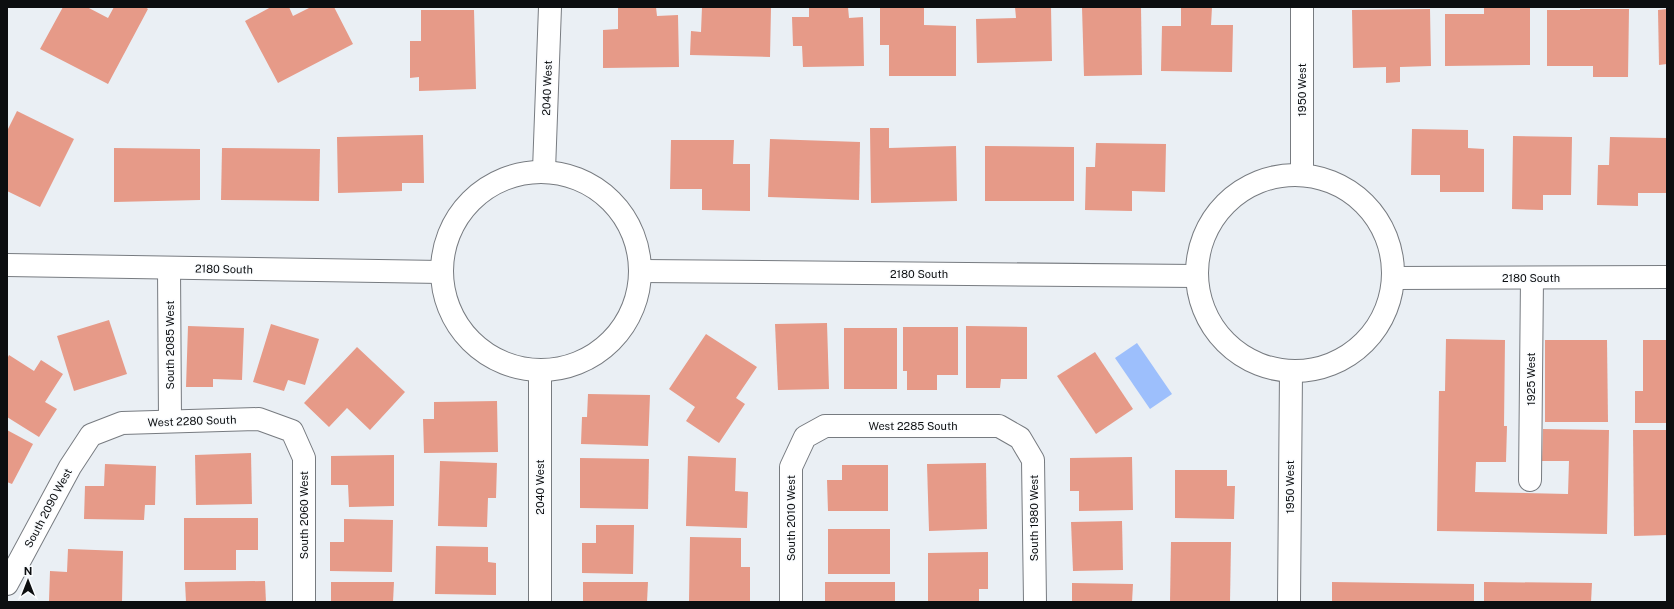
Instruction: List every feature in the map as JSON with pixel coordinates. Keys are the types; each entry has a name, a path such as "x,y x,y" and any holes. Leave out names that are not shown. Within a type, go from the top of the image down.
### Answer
{"street":[{"name":"2040 West","path":"544,170 550,7"},
{"name":"1950 West","path":"1302,7 1302,174"},
{"path":"544,170 579,178 612,200 635,233 642,271 635,310 612,343 579,364 540,372 502,364 470,342 449,310 441,272 448,234 469,201 502,178 544,170"},
{"path":"1302,174 1339,184 1369,207 1389,240 1395,278 1385,315 1362,346 1329,366 1290,372 1255,364 1224,342 1204,312 1196,276 1200,243 1215,214 1239,191 1269,177 1302,174"},
{"name":"2180 South","path":"7,265 441,272"},
{"name":"South 2085 West","path":"169,268 170,421"},
{"name":"2180 South","path":"642,271 1196,276"},
{"name":"2180 South","path":"1395,278 1667,277"},
{"name":"1925 West","path":"1530,480 1532,278"},
{"name":"2040 West","path":"540,372 540,602"},
{"name":"1950 West","path":"1289,602 1290,372"},
{"name":"West 2280 South","path":"91,435 122,423 259,419 292,431"},
{"name":"West 2285 South","path":"805,437 825,426 999,426 1020,438"},
{"name":"South 2060 West","path":"292,431 304,458 304,602"},
{"name":"South 2090 West","path":"7,584 70,467 91,435"},
{"name":"South 2010 West","path":"791,602 792,467 805,437"},
{"name":"South 1980 West","path":"1020,438 1033,460 1035,602"}],"water":[{"path":"1137,343 1172,394 1150,409 1115,358"}],"building":[{"path":"63,7 87,7 108,18 114,7 145,7 148,9 108,84 40,49"},
{"path":"271,7 289,7 293,16 311,7 334,7 353,44 278,83 245,21"},
{"path":"618,7 656,7 657,16 678,15 679,67 603,68 603,30 618,29"},
{"path":"702,7 771,8 770,57 690,55 691,31 701,32"},
{"path":"809,7 848,7 849,18 863,17 864,66 803,67 802,46 793,46 792,17 809,17"},
{"path":"880,7 924,7 924,25 956,26 956,76 889,76 889,45 880,45"},
{"path":"1015,7 1051,7 1052,61 977,63 976,19 1016,18"},
{"path":"1082,7 1141,7 1142,75 1084,76"},
{"path":"1181,7 1212,7 1211,25 1233,25 1232,72 1161,71 1162,26 1181,26"},
{"path":"1484,7 1530,7 1530,65 1445,66 1445,14 1484,14"},
{"path":"1430,9 1431,66 1400,67 1400,82 1386,83 1386,67 1353,68 1352,10"},
{"path":"1629,9 1628,77 1593,77 1593,66 1547,66 1547,10"},
{"path":"1667,9 1667,64 1659,65 1658,10"},
{"path":"421,10 474,10 476,89 419,91 419,77 410,78 410,41 421,41"},
{"path":"17,111 74,139 40,207 7,191 7,131"},
{"path":"870,128 889,128 889,148 956,146 957,201 871,203"},
{"path":"1412,129 1468,130 1468,148 1484,149 1484,192 1440,192 1440,175 1411,175"},
{"path":"423,135 424,183 402,183 402,191 338,193 337,137"},
{"path":"1513,136 1572,137 1571,195 1543,195 1543,210 1512,209"},
{"path":"1610,137 1667,138 1667,193 1638,193 1638,206 1597,205 1598,165 1609,165"},
{"path":"770,139 860,142 859,200 768,197"},
{"path":"671,140 734,140 733,164 750,164 750,211 702,210 702,189 670,189"},
{"path":"1096,143 1166,144 1165,192 1132,191 1132,211 1085,210 1086,167 1095,167"},
{"path":"985,146 1074,147 1074,201 985,201"},
{"path":"114,148 200,149 200,200 114,202"},
{"path":"222,148 320,149 319,201 221,200"},
{"path":"109,320 127,374 74,391 57,336"},
{"path":"827,323 829,389 778,390 775,324"},
{"path":"271,324 319,339 305,385 288,380 284,391 253,382"},
{"path":"188,326 244,328 242,380 213,379 213,387 186,387"},
{"path":"966,326 1027,327 1027,379 1001,379 1000,388 966,388"},
{"path":"903,327 958,327 958,375 937,375 937,390 907,390 907,371 903,371"},
{"path":"844,328 897,328 897,389 844,389"},
{"path":"706,334 757,367 736,398 745,404 719,443 686,421 695,407 669,389"},
{"path":"1446,339 1505,340 1504,426 1507,426 1506,462 1476,462 1475,492 1568,494 1569,461 1542,461 1543,429 1609,430 1607,534 1437,531 1439,391 1445,391"},
{"path":"1545,340 1607,340 1608,422 1545,422"},
{"path":"1643,340 1667,340 1667,423 1635,423 1635,391 1643,391"},
{"path":"357,347 405,392 370,430 347,408 329,427 304,403"},
{"path":"1095,352 1133,409 1096,434 1057,376"},
{"path":"9,355 34,371 41,360 63,374 45,402 57,409 39,437 7,417 7,359"},
{"path":"588,394 650,395 648,446 581,444 582,417 587,417"},
{"path":"497,401 498,452 424,453 423,419 434,419 434,402"},
{"path":"7,430 33,444 12,484 7,482"},
{"path":"1633,430 1667,430 1667,535 1634,536"},
{"path":"251,453 252,504 196,505 195,455"},
{"path":"394,455 394,506 349,507 348,485 331,485 331,456"},
{"path":"688,456 736,458 735,491 748,492 747,528 686,526"},
{"path":"1132,457 1133,510 1079,511 1079,491 1070,491 1070,458"},
{"path":"580,458 649,459 648,509 580,508"},
{"path":"440,461 497,463 496,498 488,498 487,527 438,526"},
{"path":"986,463 987,529 929,531 927,464"},
{"path":"105,464 156,466 155,505 145,505 144,520 84,519 85,486 104,486"},
{"path":"842,465 888,465 888,511 828,511 827,480 842,480"},
{"path":"1175,470 1227,470 1227,486 1235,486 1234,519 1175,518"},
{"path":"184,518 258,518 258,550 236,550 236,570 184,570"},
{"path":"344,519 393,520 392,572 330,571 330,542 344,542"},
{"path":"1122,521 1123,570 1073,571 1071,522"},
{"path":"596,525 634,525 633,574 582,573 582,543 596,543"},
{"path":"828,529 890,529 890,574 828,574"},
{"path":"690,537 741,538 741,567 750,567 750,602 689,602"},
{"path":"1171,542 1231,542 1230,602 1170,602"},
{"path":"436,546 488,547 488,562 496,563 496,595 435,594"},
{"path":"68,549 123,551 122,602 49,601 50,571 67,572"},
{"path":"988,552 988,589 979,589 979,602 928,602 928,553"},
{"path":"265,581 266,602 186,602 185,582"},
{"path":"331,582 394,582 393,602 331,602"},
{"path":"583,582 648,582 647,602 583,602"},
{"path":"825,582 895,582 895,602 825,602"},
{"path":"1332,582 1474,584 1474,602 1332,602"},
{"path":"1484,582 1592,583 1591,602 1484,602"},
{"path":"1072,583 1133,584 1132,602 1072,602"}]}
